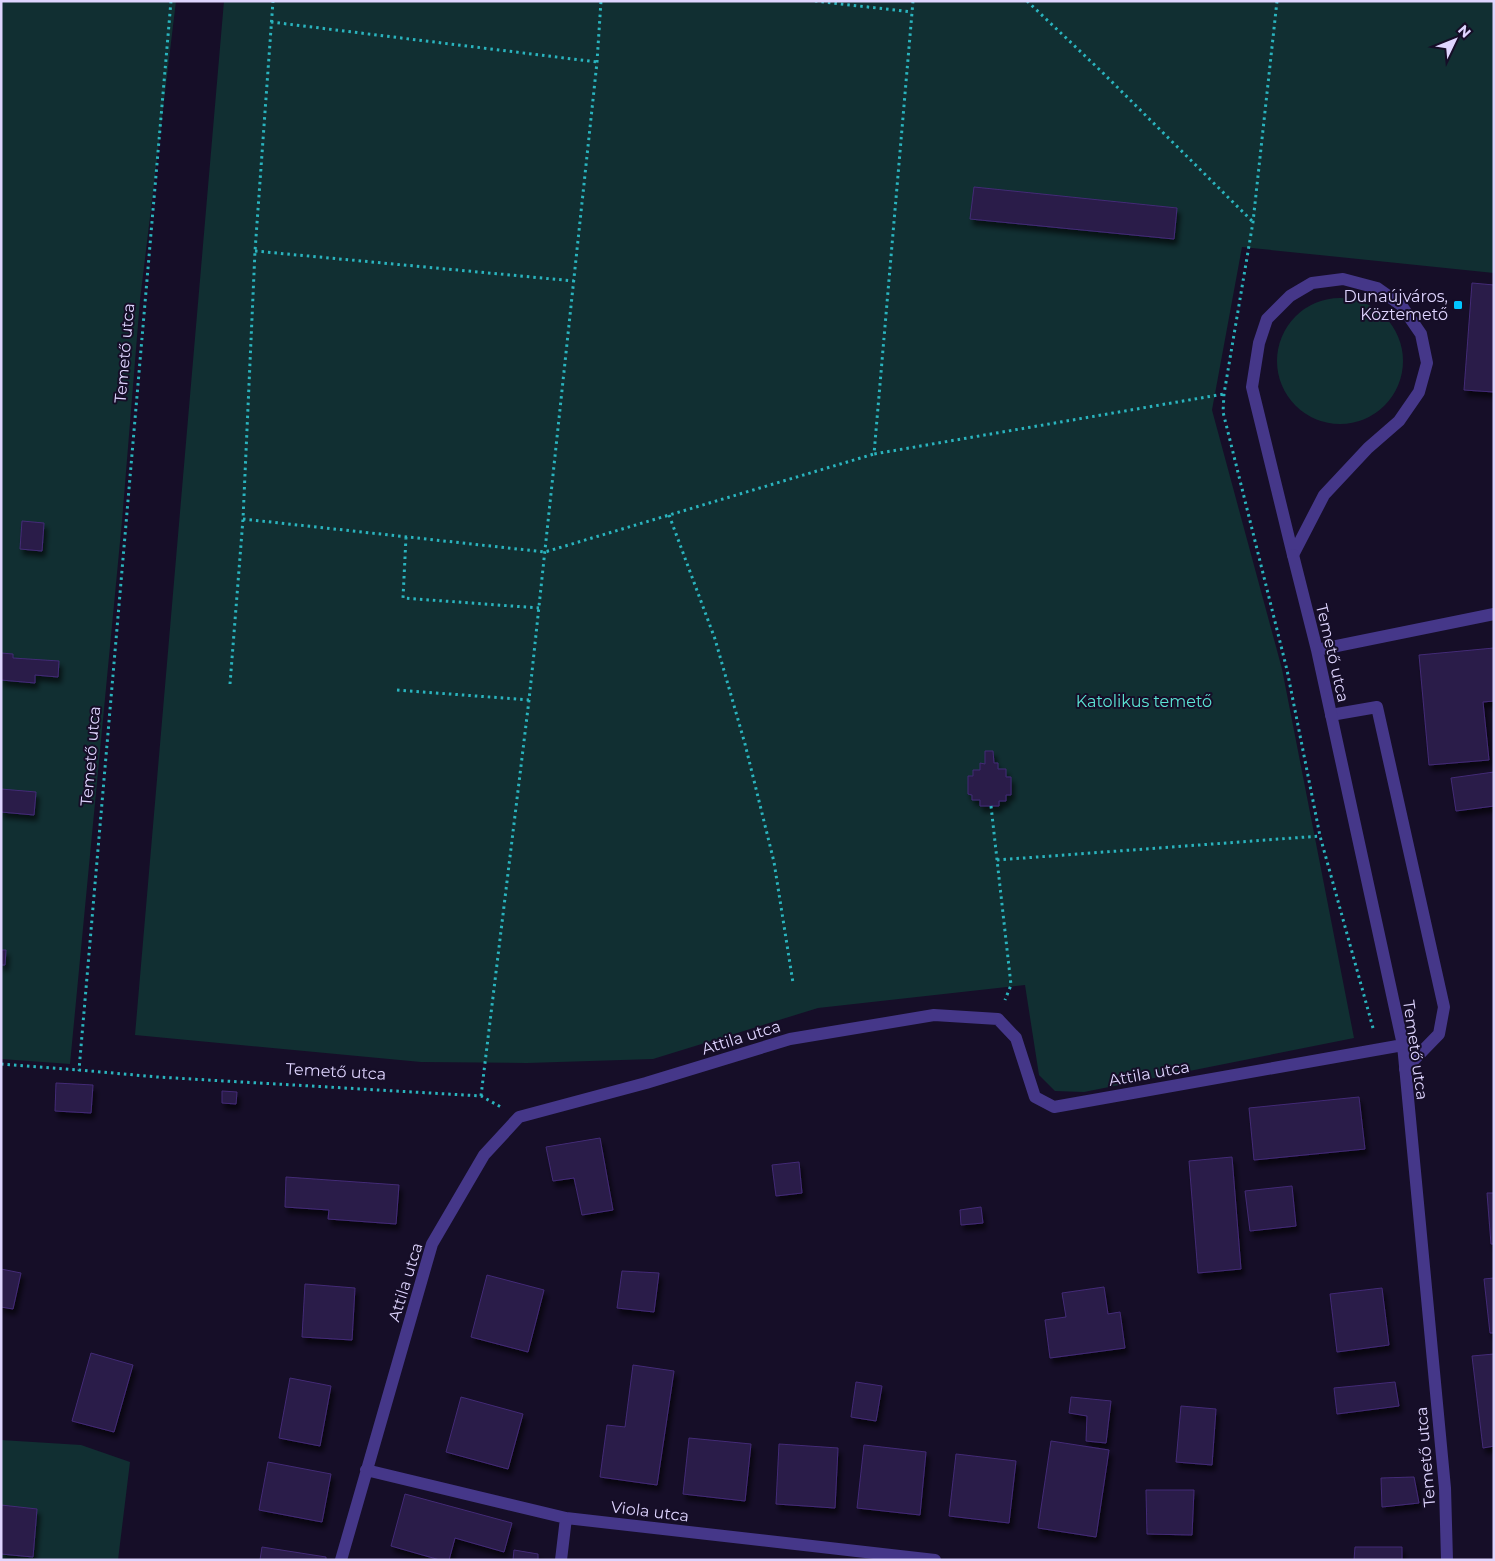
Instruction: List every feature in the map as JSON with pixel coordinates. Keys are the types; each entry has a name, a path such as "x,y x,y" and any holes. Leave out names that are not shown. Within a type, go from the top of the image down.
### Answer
{"street":[{"name":"Temető utca","path":"1293,555 1324,495 1368,448 1399,421 1409,407 1419,392 1427,363 1421,334 1401,305 1376,288 1343,279 1312,283 1290,296 1267,319 1259,343 1252,387 1293,555 1317,650 1403,1045 1445,1488 1447,1560"},
{"path":"1317,650 1494,614"},
{"path":"1331,714 1377,707 1444,1006 1439,1034 1405,1069"},
{"name":"Attila utca","path":"341,1560 432,1244 484,1155 519,1117 646,1084 790,1039 934,1015 998,1019 1016,1038 1035,1096 1054,1106 1403,1045"},
{"name":"Viola utca","path":"366,1470 566,1518 935,1560"},
{"path":"561,1560 566,1518"}],"path":[{"name":"Temető utca","path":"170,1 79,1070 157,1077 481,1096 519,1117"},
{"path":"230,684 243,519 255,251 273,1"},
{"path":"481,1096 529,700 597,62 601,1"},
{"path":"815,1 912,12"},
{"path":"874,454 913,1"},
{"path":"1027,1 1101,71 1253,222"},
{"path":"1277,1 1253,222 1224,394 1223,412 1287,670 1320,836 1379,1050"},
{"path":"271,22 597,62"},
{"path":"255,251 574,281"},
{"path":"243,519 545,552 874,454 1224,394"},
{"path":"669,515 715,639 745,744 774,862 793,983"},
{"path":"406,537 403,598 539,608"},
{"path":"397,690 529,700"},
{"path":"991,806 1011,985 998,1019"},
{"path":"997,860 1320,836"},
{"path":"1,1064 79,1070"}],"green space":[{"path":"1,1 176,1 140,300 122,521 70,1064 1,1059"},
{"name":"Katolikus temető","path":"224,1 1494,1 1494,273 1242,247 1212,410 1282,669 1354,1038 1084,1092 1055,1091 1039,1075 1025,985 818,1008 653,1059 527,1063 421,1062 135,1035"},
{"path":"1340,298 1364,303 1384,317 1398,337 1403,361 1398,385 1384,405 1364,419 1340,424 1316,419 1296,405 1282,385 1277,361 1282,337 1296,317 1316,303"},
{"path":"1,1440 81,1445 130,1462 118,1560 1,1560"}],"building":[{"path":"974,187 1177,208 1174,239 970,219"},
{"path":"1472,283 1494,285 1494,392 1464,390"},
{"path":"22,521 44,523 42,551 20,549"},
{"path":"1494,648 1494,701 1483,702 1489,760 1429,765 1419,655"},
{"path":"1,653 13,654 13,658 59,661 58,677 35,675 35,683 1,680"},
{"path":"985,751 993,751 994,763 998,763 998,769 1006,769 1006,777 1011,777 1011,795 1006,795 1006,801 999,801 999,806 980,806 980,800 972,800 972,795 968,794 968,776 973,776 973,770 980,770 980,763 985,764"},
{"path":"1494,772 1494,806 1456,811 1451,778"},
{"path":"1,789 36,792 34,815 1,812"},
{"path":"1,950 6,950 5,965 1,965"},
{"path":"56,1083 93,1085 91,1113 55,1111"},
{"path":"222,1091 237,1092 236,1104 222,1103"},
{"path":"1359,1097 1365,1149 1254,1160 1249,1108"},
{"path":"600,1138 613,1210 582,1215 574,1178 553,1181 546,1147"},
{"path":"1232,1157 1241,1269 1198,1273 1189,1161"},
{"path":"799,1162 802,1193 776,1196 772,1165"},
{"path":"286,1177 399,1185 396,1224 328,1219 329,1210 285,1207"},
{"path":"1292,1186 1296,1226 1250,1231 1245,1191"},
{"path":"1487,1193 1494,1193 1494,1244 1491,1244"},
{"path":"981,1207 983,1223 961,1225 960,1210"},
{"path":"1,1269 21,1273 13,1309 1,1307"},
{"path":"622,1271 659,1273 654,1312 617,1308"},
{"path":"487,1275 544,1290 528,1352 471,1337"},
{"path":"1494,1278 1494,1333 1490,1333 1484,1279"},
{"path":"305,1284 355,1288 352,1340 302,1337"},
{"path":"1104,1287 1108,1314 1120,1312 1125,1348 1050,1358 1045,1320 1066,1317 1062,1293"},
{"path":"1382,1288 1389,1345 1337,1352 1330,1294"},
{"path":"91,1353 133,1365 114,1432 72,1421"},
{"path":"1494,1354 1494,1446 1483,1448 1472,1356"},
{"path":"633,1365 674,1371 657,1485 600,1477 607,1425 625,1427"},
{"path":"290,1378 331,1386 320,1446 279,1438"},
{"path":"856,1382 882,1386 876,1421 851,1417"},
{"path":"1395,1382 1399,1406 1337,1414 1334,1388"},
{"path":"461,1397 523,1414 508,1469 446,1452"},
{"path":"1071,1397 1111,1401 1106,1443 1086,1441 1087,1416 1069,1413"},
{"path":"1181,1406 1216,1409 1212,1465 1176,1462"},
{"path":"689,1438 751,1444 745,1501 683,1494"},
{"path":"1051,1441 1109,1450 1096,1537 1038,1528"},
{"path":"779,1444 838,1448 835,1508 776,1504"},
{"path":"864,1445 926,1452 920,1515 857,1508"},
{"path":"956,1454 1016,1461 1009,1523 949,1516"},
{"path":"268,1462 331,1474 322,1522 259,1510"},
{"path":"1414,1477 1419,1503 1382,1507 1381,1478"},
{"path":"1146,1490 1194,1490 1192,1535 1147,1534"},
{"path":"405,1494 512,1523 504,1552 455,1538 449,1560 440,1560 391,1546"},
{"path":"1,1505 37,1509 33,1557 1,1554"},
{"path":"262,1547 326,1557 326,1560 260,1560"},
{"path":"1355,1547 1402,1547 1402,1560 1354,1560"},
{"path":"514,1550 538,1554 538,1560 513,1560"}],"place":[{"name":"Dunaújváros, Köztemető","path":"1458,305"}]}
